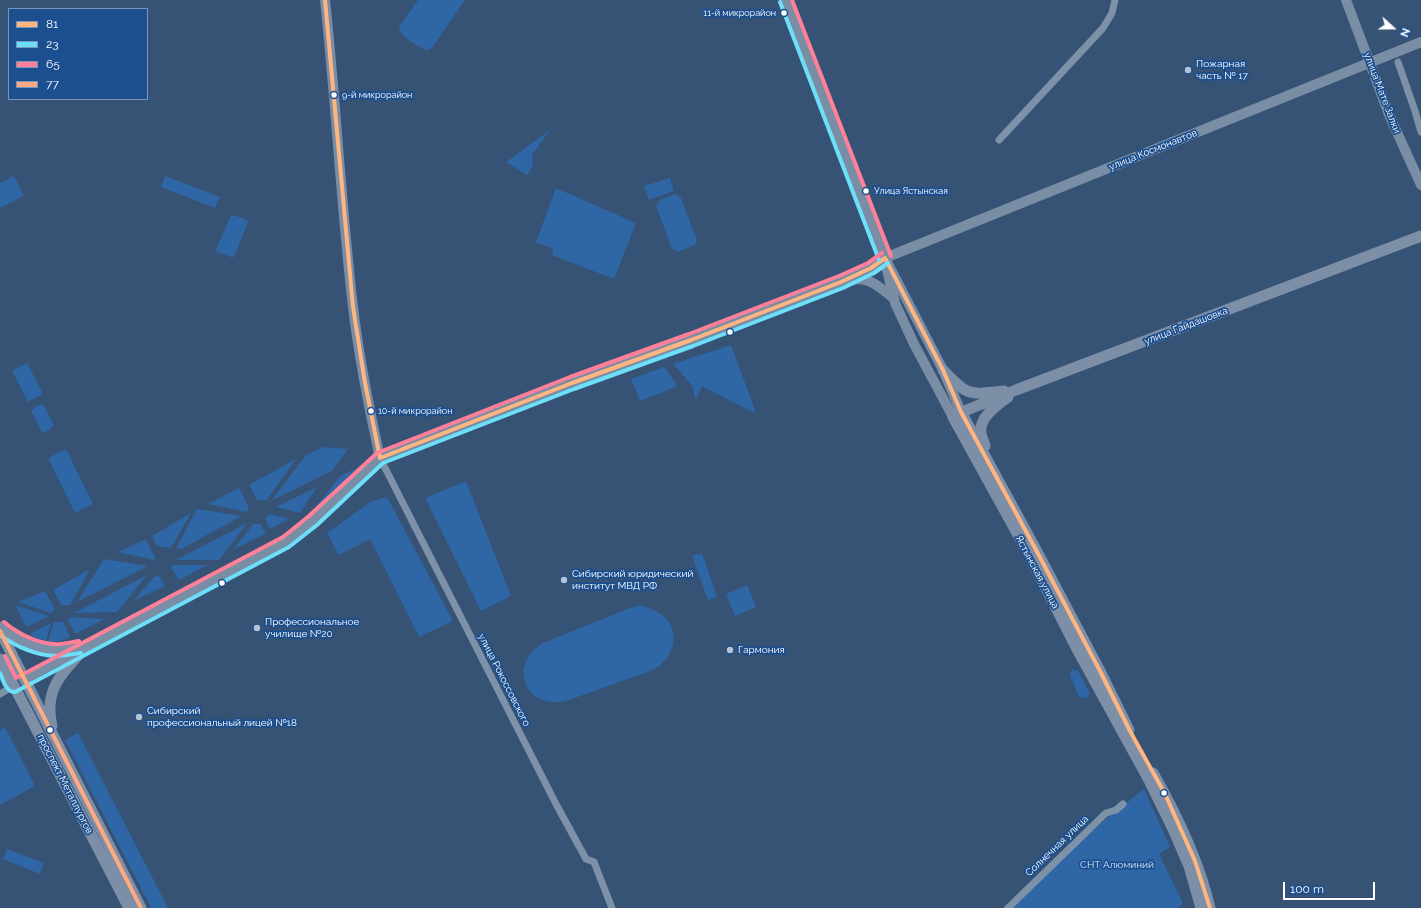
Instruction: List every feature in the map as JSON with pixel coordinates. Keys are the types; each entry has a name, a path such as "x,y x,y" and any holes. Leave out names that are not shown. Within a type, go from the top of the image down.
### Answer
{"main road":[{"path":"325,0 353,307 365,389 380,458"},
{"name":"Ястынская улица","path":"786,0 885,258 943,370 957,415 1077,649 1149,780 1173,829 1189,866 1202,908"},
{"name":"улица Мате Залки","path":"1346,0 1390,117 1421,185"},
{"name":"улица Космонавтов","path":"841,282 871,268 885,258 1421,42"},
{"name":"улица Гайдашовка","path":"957,415 1016,390 1421,236"},
{"name":"Ястынская улица","path":"885,258 892,297 914,344 957,415 995,473 1100,671 1130,731 1165,794 1195,861 1210,908"},
{"path":"13,686 286,542 314,521 380,458 572,383 691,340 841,282 856,279 868,280 873,282 892,297"},
{"path":"943,370 956,384 970,393 977,394 1016,390"},
{"path":"995,473 981,433 983,421 998,405 1016,390"},
{"path":"0,627 17,638 52,650 86,647"},
{"name":"проспект Металлургов","path":"0,631 141,908"},
{"path":"57,743 50,711 50,701 53,689 69,665 86,647"},
{"name":"проспект Металлургов","path":"0,660 129,908"}],"street":[{"path":"998,140 1103,28 1112,12 1115,0"},
{"path":"1398,62 1421,132"},
{"name":"улица Рокоссовского","path":"380,458 556,804 586,859 594,862 612,908"},
{"path":"0,694 13,686"},
{"name":"Солнечная улица","path":"1008,908 1106,813 1116,810 1123,804"}],"green space":[{"path":"418,0 465,0 432,48 428,50 421,48 412,42 399,30 400,25"},
{"path":"550,130 532,155 533,165 527,175 506,162"},
{"path":"14,176 24,196 0,208 0,183"},
{"path":"165,176 220,197 215,208 161,187"},
{"path":"670,178 674,191 649,200 644,186"},
{"path":"556,188 636,223 614,279 552,255 553,249 536,242"},
{"path":"675,194 681,198 697,240 695,245 678,252 672,249 656,206 660,200"},
{"path":"234,215 247,220 248,222 234,257 231,257 217,252 216,249 231,216"},
{"path":"731,345 755,410 754,413 702,386 696,400 692,385 673,364"},
{"path":"27,363 43,394 28,402 12,371"},
{"path":"664,367 678,386 640,401 631,379"},
{"path":"43,404 54,425 49,430 42,433 31,411 36,406"},
{"path":"323,447 348,449 332,471 271,501 306,455"},
{"path":"66,449 93,504 75,513 48,458"},
{"path":"296,459 267,500 257,500 249,485"},
{"path":"357,468 312,512 340,476"},
{"path":"466,481 511,596 481,611 425,498"},
{"path":"317,487 300,513 276,507"},
{"path":"239,488 249,507 247,512 208,504"},
{"path":"387,497 453,621 419,637 370,539 339,555 327,533 372,501"},
{"path":"197,509 242,516 181,549 176,548"},
{"path":"191,513 171,548 157,546 152,536"},
{"path":"269,514 289,519 270,529 265,519"},
{"path":"247,523 219,560 176,560"},
{"path":"253,524 260,524 266,533 233,550"},
{"path":"146,539 155,558 154,560 118,552"},
{"path":"702,553 717,597 708,600 692,556"},
{"path":"104,559 148,566 77,602"},
{"path":"172,565 208,565 179,580 171,567"},
{"path":"90,569 70,605 61,605 53,590"},
{"path":"147,575 117,612 74,613"},
{"path":"155,576 160,577 165,586 133,601"},
{"path":"747,585 756,607 735,616 726,594"},
{"path":"45,591 55,609 51,613 18,602"},
{"path":"15,605 49,616 26,627"},
{"path":"640,606 653,609 663,615 670,623 673,633 673,643 670,653 663,662 653,670 566,701 552,702 540,699 531,692 526,684 524,673 526,663 532,652 543,643 630,608"},
{"path":"70,617 105,619 75,634 68,621"},
{"path":"54,622 63,622 70,637 60,641 48,641"},
{"path":"51,623 46,641 30,634"},
{"path":"1072,669 1078,671 1089,692 1087,698 1079,697 1070,675"},
{"path":"5,727 35,786 0,805 0,730"},
{"path":"78,733 168,908 151,908 65,740"},
{"name":"СНТ Алюминий","path":"1144,789 1170,847 1159,854 1183,903 1178,908 1013,908 1067,853 1106,819"},
{"path":"7,849 44,863 40,874 3,859"}],"transit line":[{"name":"81","path":"325,0 353,307 365,383 380,458"},
{"name":"65","path":"792,0 891,256"},
{"name":"23","path":"780,2 879,260"},
{"name":"65","path":"5,656 16,678 283,537 309,516 377,453 570,377 689,334 839,276 868,263 882,253"},
{"name":"81","path":"380,458 572,383 691,340 841,282 871,268 885,258 943,370 961,412 1035,548 1130,731 1165,794 1195,861 1210,908"},
{"name":"23","path":"0,673 7,688 15,692 289,547 317,525 383,463 574,389 693,346 843,288 874,273 888,263"},
{"name":"65","path":"4,622 21,634 40,642 63,644 79,641"},
{"name":"77","path":"0,631 141,908"},
{"name":"23","path":"0,635 12,643 49,656 81,653"}],"place":[{"name":"11-й микрорайон","path":"784,13"},
{"name":"Пожарная часть № 17","path":"1188,70"},
{"name":"9-й микрорайон","path":"334,95"},
{"name":"Улица Ястынская","path":"866,191"},
{"name":"10-й микрорайон","path":"371,411"},
{"name":"Сибирский юридический институт МВД РФ","path":"564,580"},
{"name":"Профессиональное училище №20","path":"257,628"},
{"name":"Гармония","path":"730,650"},
{"name":"Сибирский профессиональный лицей №18","path":"139,717"}]}
